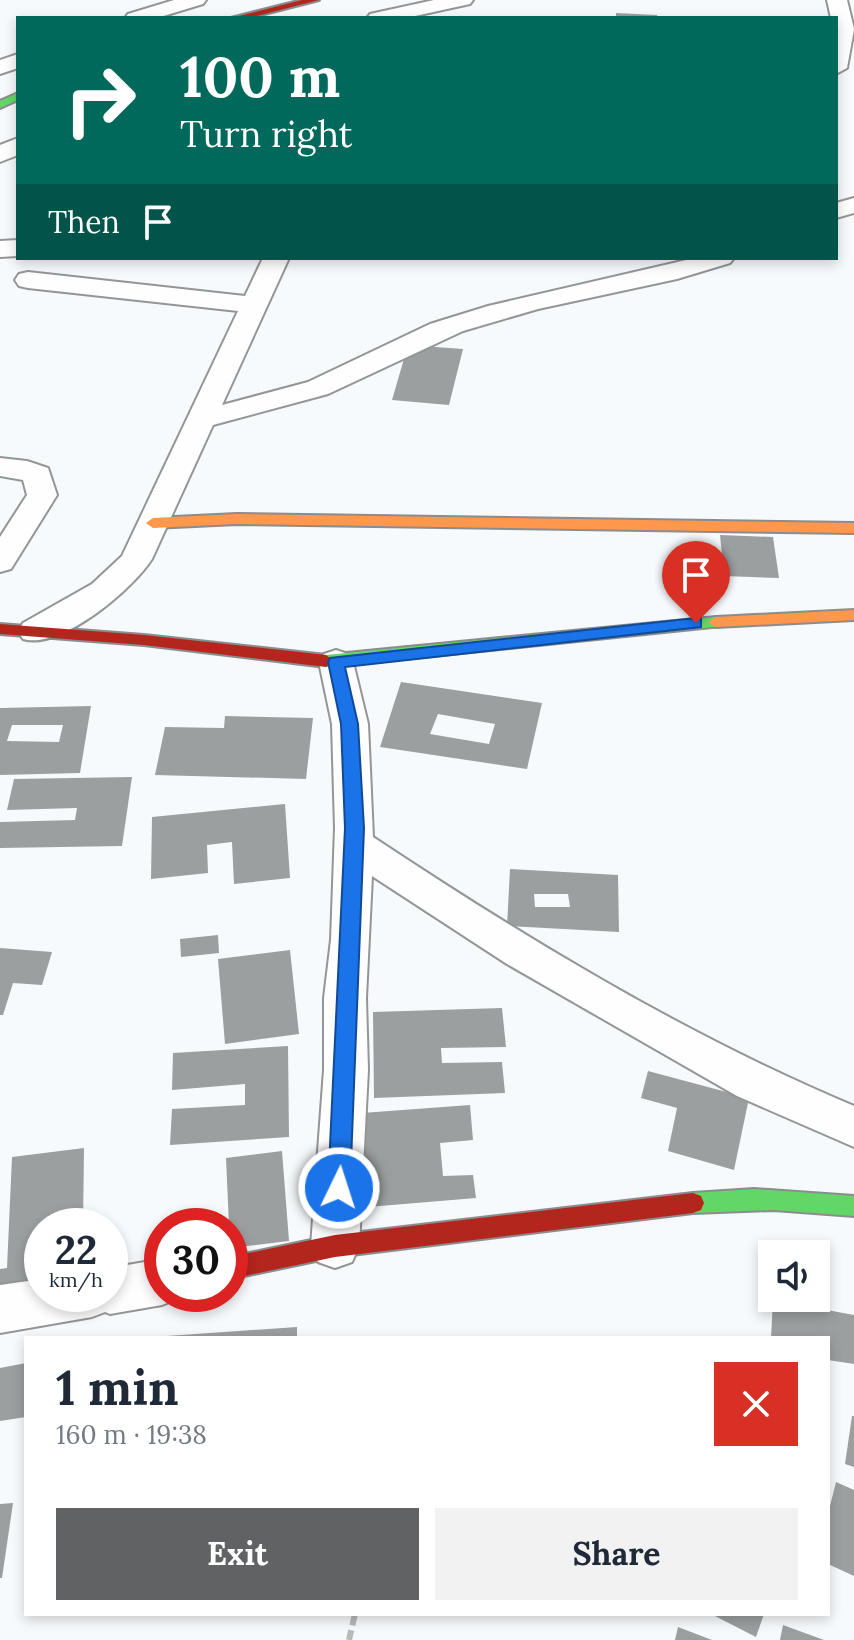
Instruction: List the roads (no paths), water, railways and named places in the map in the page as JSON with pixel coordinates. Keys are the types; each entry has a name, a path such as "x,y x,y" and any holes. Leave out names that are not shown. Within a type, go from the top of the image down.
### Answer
{"street":[{"path":"142,16 196,0"},
{"path":"245,16 314,0"},
{"path":"387,16 463,0"},
{"path":"837,0 844,27 838,58"},
{"path":"35,631 93,599 123,576 136,559 275,260"},
{"path":"202,418 252,408 337,381 376,363 414,340 465,322 541,300 683,270 715,260"},
{"path":"28,280 253,305"},
{"path":"0,467 27,470 37,475 42,495 0,562"},
{"path":"153,523 237,519 854,528"},
{"path":"0,629 144,640 336,662 696,623 854,615"},
{"path":"335,1246 346,1070 345,998 351,940 354,844 350,724 336,662"},
{"path":"354,844 456,913 752,1083 854,1127"},
{"path":"248,1264 335,1246 736,1198 790,1198 854,1206"},
{"path":"0,1309 24,1305"}]}
